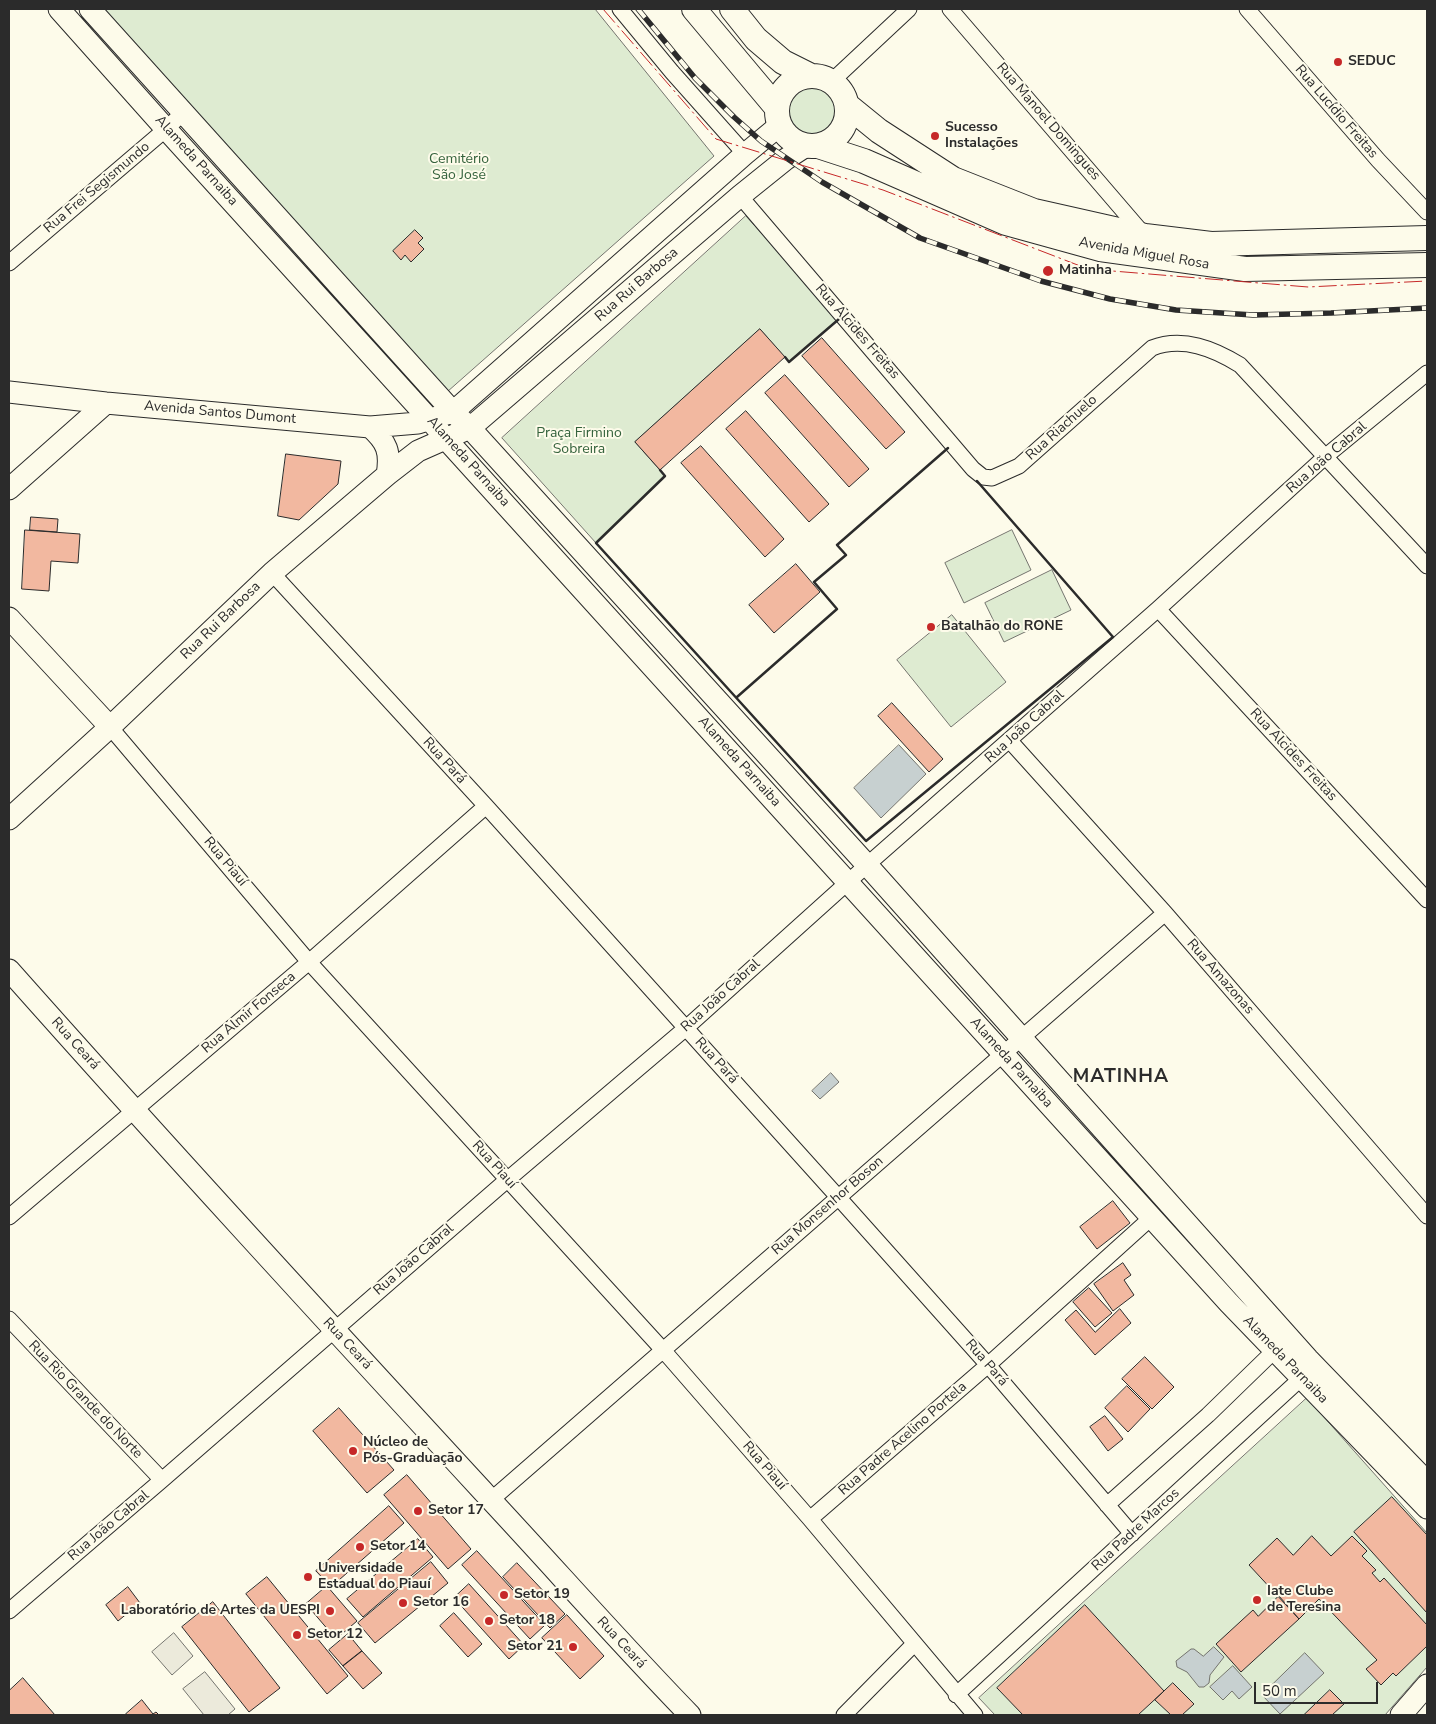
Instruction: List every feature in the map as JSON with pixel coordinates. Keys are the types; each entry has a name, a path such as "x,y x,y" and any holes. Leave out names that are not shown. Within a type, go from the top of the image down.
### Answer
{"main road":[{"name":"Alameda Parnaiba","path":"59,9 1229,1303 1275,1350 1309,1371 1427,1482"},
{"name":"Alameda Parnaiba","path":"90,9 453,412 470,428 867,866 1020,1039 1427,1508"},
{"path":"694,9 778,117 786,135 796,142 812,146 829,143 838,136 844,127 847,116 847,104 842,92 832,81 809,75 784,62 756,39 732,9"},
{"path":"778,117 780,96 787,86 796,79 809,75"},
{"name":"Avenida Miguel Rosa","path":"847,104 879,131 953,179 1034,211 1145,236 1211,244 1427,238"},
{"name":"Rua Rui Barbosa","path":"453,412 745,154 778,117"},
{"name":"Rua Rui Barbosa","path":"9,819 110,727 272,573 386,475 418,451 470,428 740,196 786,159 812,146"},
{"name":"Avenida Miguel Rosa","path":"812,146 864,161 1006,223 1100,249 1246,269 1427,265"},
{"path":"625,261 644,280"},
{"name":"Avenida Santos Dumont","path":"9,392 370,427 430,420 453,412"},
{"path":"9,488 106,402"},
{"path":"370,427 382,438 387,449 389,461 386,475"},
{"name":"Rua Piauí","path":"9,618 110,727"},
{"path":"659,672 676,656"},
{"name":"Rua Ceará","path":"9,970 334,1330 628,1651 690,1715"},
{"path":"1401,1715 1427,1685"}],"street":[{"path":"620,9 672,72 745,154"},
{"path":"832,81 908,9"},
{"name":"Rua Manoel Domingues","path":"950,9 1145,236"},
{"name":"Rua Lucídio Freitas","path":"1247,9 1378,160 1427,212"},
{"name":"Rua Frei Segismundo","path":"9,263 184,112"},
{"name":"Rua Alcides Freitas","path":"740,196 973,469"},
{"name":"Rua Riachuelo","path":"973,469 983,477 992,478 1019,466 1143,355 1161,344 1177,343 1200,346 1220,353 1240,364 1326,456"},
{"name":"Rua João Cabral","path":"9,1611 507,1180 686,1028 1158,609 1326,456 1427,373"},
{"path":"1326,456 1427,566"},
{"name":"Rua Pará","path":"272,573 486,806 838,1197 988,1365 1132,1534"},
{"name":"Rua Alcides Freitas","path":"1158,609 1427,900"},
{"name":"Rua Piauí","path":"110,727 309,962 663,1350 810,1519 956,1695 975,1715"},
{"name":"Rua Amazonas","path":"1010,741 1165,913 1427,1216"},
{"name":"Rua Almir Fonseca","path":"9,1217 309,962 486,806"},
{"name":"Rua Monsenhor Boson","path":"491,1500 1165,913"},
{"name":"Rua Padre Acelino Portela","path":"810,1519 988,1365 1152,1217"},
{"name":"Rua Rio Grande do Norte","path":"9,1319 162,1480"},
{"path":"1107,1505 1208,1415 1275,1350"},
{"name":"Rua Padre Marcos","path":"956,1695 1309,1371"},
{"path":"844,1715 914,1644"}],"green space":[{"name":"Cemitério São José","path":"103,9 595,9 714,156 447,392"},
{"path":"812,84 822,86 831,92 837,101 839,111 837,121 831,130 822,136 812,138 802,136 793,130 787,121 785,111 787,101 793,92 802,86"},
{"name":"Praça Firmino Sobreira","path":"746,216 839,319 789,362 760,329 635,442 665,476 596,543 502,438"},
{"path":"1012,530 1031,570 964,603 945,563"},
{"path":"1052,570 1071,610 1004,642 985,603"},
{"path":"952,615 1006,682 951,727 897,660"},
{"name":"Iate Clube de Teresina","path":"1307,1398 1427,1533 1427,1667 1385,1715 995,1715 979,1698"}],"shaded area":[{"path":"899,745 926,774 881,818 854,788"},
{"path":"831,1073 839,1082 820,1099 812,1091"},
{"path":"174,1633 193,1656 172,1675 152,1652"},
{"path":"1214,1647 1224,1657 1210,1675 1209,1683 1204,1687 1199,1687 1187,1672 1177,1667 1176,1661 1191,1649 1194,1649 1203,1656"},
{"path":"1305,1653 1324,1673 1280,1714 1262,1695"},
{"path":"1233,1666 1252,1687 1239,1699 1232,1691 1223,1700 1210,1687"},
{"path":"205,1672 235,1709 228,1715 204,1715 183,1689"}],"building":[{"path":"415,230 423,238 418,243 424,249 411,262 405,255 401,260 393,251"},
{"path":"760,329 785,357 660,470 635,442"},
{"path":"822,338 905,432 886,449 802,356"},
{"path":"785,375 869,469 849,487 765,393"},
{"path":"746,411 829,504 809,522 726,429"},
{"path":"701,446 784,539 765,557 681,463"},
{"path":"286,454 341,461 338,484 299,520 278,516"},
{"path":"31,517 58,519 57,532 30,530"},
{"path":"25,530 80,534 78,563 51,561 49,591 22,589"},
{"path":"796,564 820,592 774,633 749,605"},
{"path":"892,703 943,759 929,772 878,716"},
{"path":"1113,1201 1130,1223 1097,1249 1080,1227"},
{"path":"1123,1263 1131,1275 1124,1280 1134,1295 1113,1311 1094,1284"},
{"path":"1089,1288 1112,1313 1095,1327 1073,1302"},
{"path":"1120,1309 1131,1323 1095,1355 1065,1320 1076,1310 1095,1332"},
{"path":"1145,1357 1174,1387 1152,1409 1122,1379"},
{"path":"1127,1386 1150,1409 1128,1432 1105,1408"},
{"name":"Núcleo de Pós-Graduação","path":"339,1408 394,1470 367,1493 313,1431"},
{"path":"1105,1416 1123,1439 1108,1451 1090,1427"},
{"name":"Setor 17","path":"407,1475 471,1549 448,1569 384,1495"},
{"path":"1392,1497 1427,1535 1427,1613 1354,1532"},
{"name":"Setor 14","path":"389,1506 404,1523 331,1587 316,1571"},
{"path":"1312,1536 1331,1556 1352,1536 1367,1551 1362,1556 1376,1570 1372,1573 1380,1582 1384,1578 1427,1625 1427,1646 1396,1676 1393,1673 1381,1685 1366,1669 1377,1660 1319,1599 1299,1619 1249,1565 1277,1538 1293,1555"},
{"path":"418,1539 433,1557 363,1617 347,1599"},
{"name":"Setor 19","path":"477,1551 545,1625 530,1639 462,1565"},
{"name":"Setor 16","path":"431,1562 448,1583 375,1643 358,1623"},
{"path":"517,1563 565,1614 550,1628 503,1577"},
{"name":"Setor 12","path":"267,1577 348,1676 327,1694 246,1594"},
{"name":"Setor 18","path":"469,1584 524,1645 509,1659 454,1598"},
{"name":"Laboratório de Artes da UESPI","path":"327,1586 357,1621 336,1639 306,1604"},
{"path":"128,1587 140,1603 118,1621 106,1605"},
{"path":"1279,1596 1299,1619 1241,1672 1216,1644 1253,1610 1258,1616"},
{"path":"213,1602 280,1688 249,1712 182,1627"},
{"path":"1085,1605 1164,1691 1138,1715 1023,1715 997,1688"},
{"path":"454,1613 482,1644 468,1657 440,1626"},
{"name":"Setor 21","path":"567,1615 604,1656 580,1679 542,1638"},
{"path":"348,1634 362,1651 343,1666 329,1650"},
{"path":"362,1651 382,1673 363,1689 343,1666"},
{"path":"23,1678 55,1715 9,1715 9,1691"},
{"path":"1173,1683 1194,1704 1182,1715 1171,1715 1155,1700"},
{"path":"1330,1690 1344,1704 1332,1715 1304,1715"},
{"path":"142,1700 153,1714 156,1712 159,1715 126,1714"}],"railway":[{"path":"638,9 695,78 761,141 822,182 920,238 1041,281 1110,299 1176,310 1253,315 1427,308"}],"wall":[{"path":"785,357 789,362 839,319"},
{"path":"737,697 837,609 814,582 846,555 837,545 948,448"},
{"path":"660,470 665,476 596,543 866,841 1113,637 977,481"}],"power":[{"path":"603,9 716,139 883,190 1088,269 1308,287 1427,281"}],"place":[{"name":"SEDUC","path":"1338,62"},
{"name":"Sucesso Instalações","path":"935,136"},
{"name":"Matinha","path":"1048,271"},
{"name":"Batalhão do RONE","path":"931,627"},
{"name":"Núcleo de Pós-Graduação","path":"353,1451"},
{"name":"Setor 17","path":"418,1511"},
{"name":"Setor 14","path":"360,1547"},
{"name":"Universidade Estadual do Piauí","path":"308,1577"},
{"name":"Setor 19","path":"504,1595"},
{"name":"Iate Clube de Teresina","path":"1257,1600"},
{"name":"Setor 16","path":"403,1603"},
{"name":"Laboratório de Artes da UESPI","path":"330,1611"},
{"name":"Setor 18","path":"489,1621"},
{"name":"Setor 12","path":"297,1635"},
{"name":"Setor 21","path":"573,1647"}],"district":[{"name":"MATINHA","path":"1121,1077"}]}
